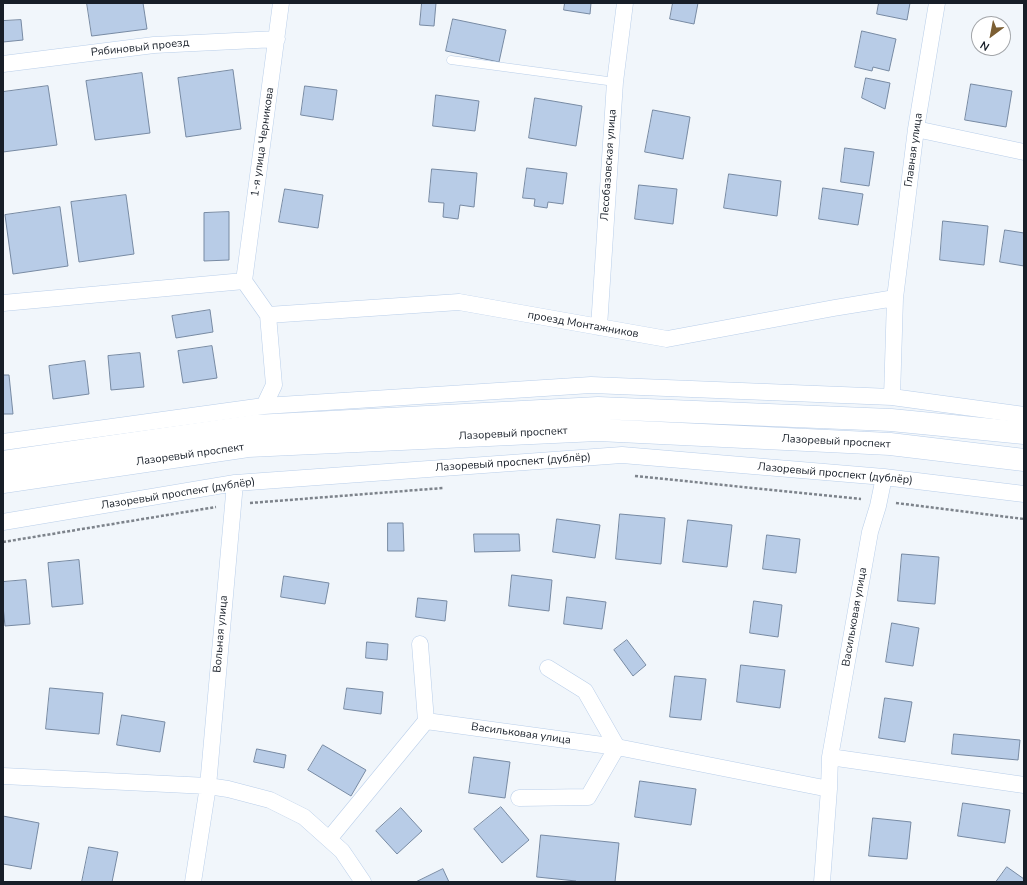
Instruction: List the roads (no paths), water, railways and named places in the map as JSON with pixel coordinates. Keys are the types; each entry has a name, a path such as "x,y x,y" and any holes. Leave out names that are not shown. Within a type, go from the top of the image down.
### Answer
{"street":[{"name":"1-я улица Черникова","path":"244,281 281,3"},
{"name":"Лесобазовская улица","path":"599,327 615,82 625,3"},
{"name":"Главная улица","path":"895,298 916,129 937,3"},
{"name":"Рябиновый проезд","path":"3,64 154,45 277,39"},
{"path":"916,129 1024,152"},
{"path":"3,303 244,281 268,314 274,384 264,406"},
{"path":"892,397 895,298"},
{"name":"проезд Монтажников","path":"268,314 459,302 667,340 834,308 895,298"},
{"path":"3,442 264,406 592,385 892,397 1024,415"},
{"name":"Лазоревый проспект","path":"3,462 255,426 598,408 891,420 1024,433"},
{"name":"Лазоревый проспект","path":"3,482 248,446 598,430 890,444 1024,460"},
{"name":"Лазоревый проспект (дублёр)","path":"3,522 235,483 622,455 884,477 1024,494"},
{"name":"Васильковая улица","path":"822,882 830,757 870,532 884,477"},
{"name":"Вольная улица","path":"193,882 208,786 235,483"},
{"path":"329,840 426,721 420,644"},
{"path":"519,798 588,797 617,748 585,691 548,668"},
{"name":"Васильковая улица","path":"426,721 617,748 829,789"},
{"path":"830,757 1024,786"},
{"path":"3,776 208,786 228,789 270,800 304,818 342,851 363,882"}],"lane":[{"path":"451,60 615,82"}]}
